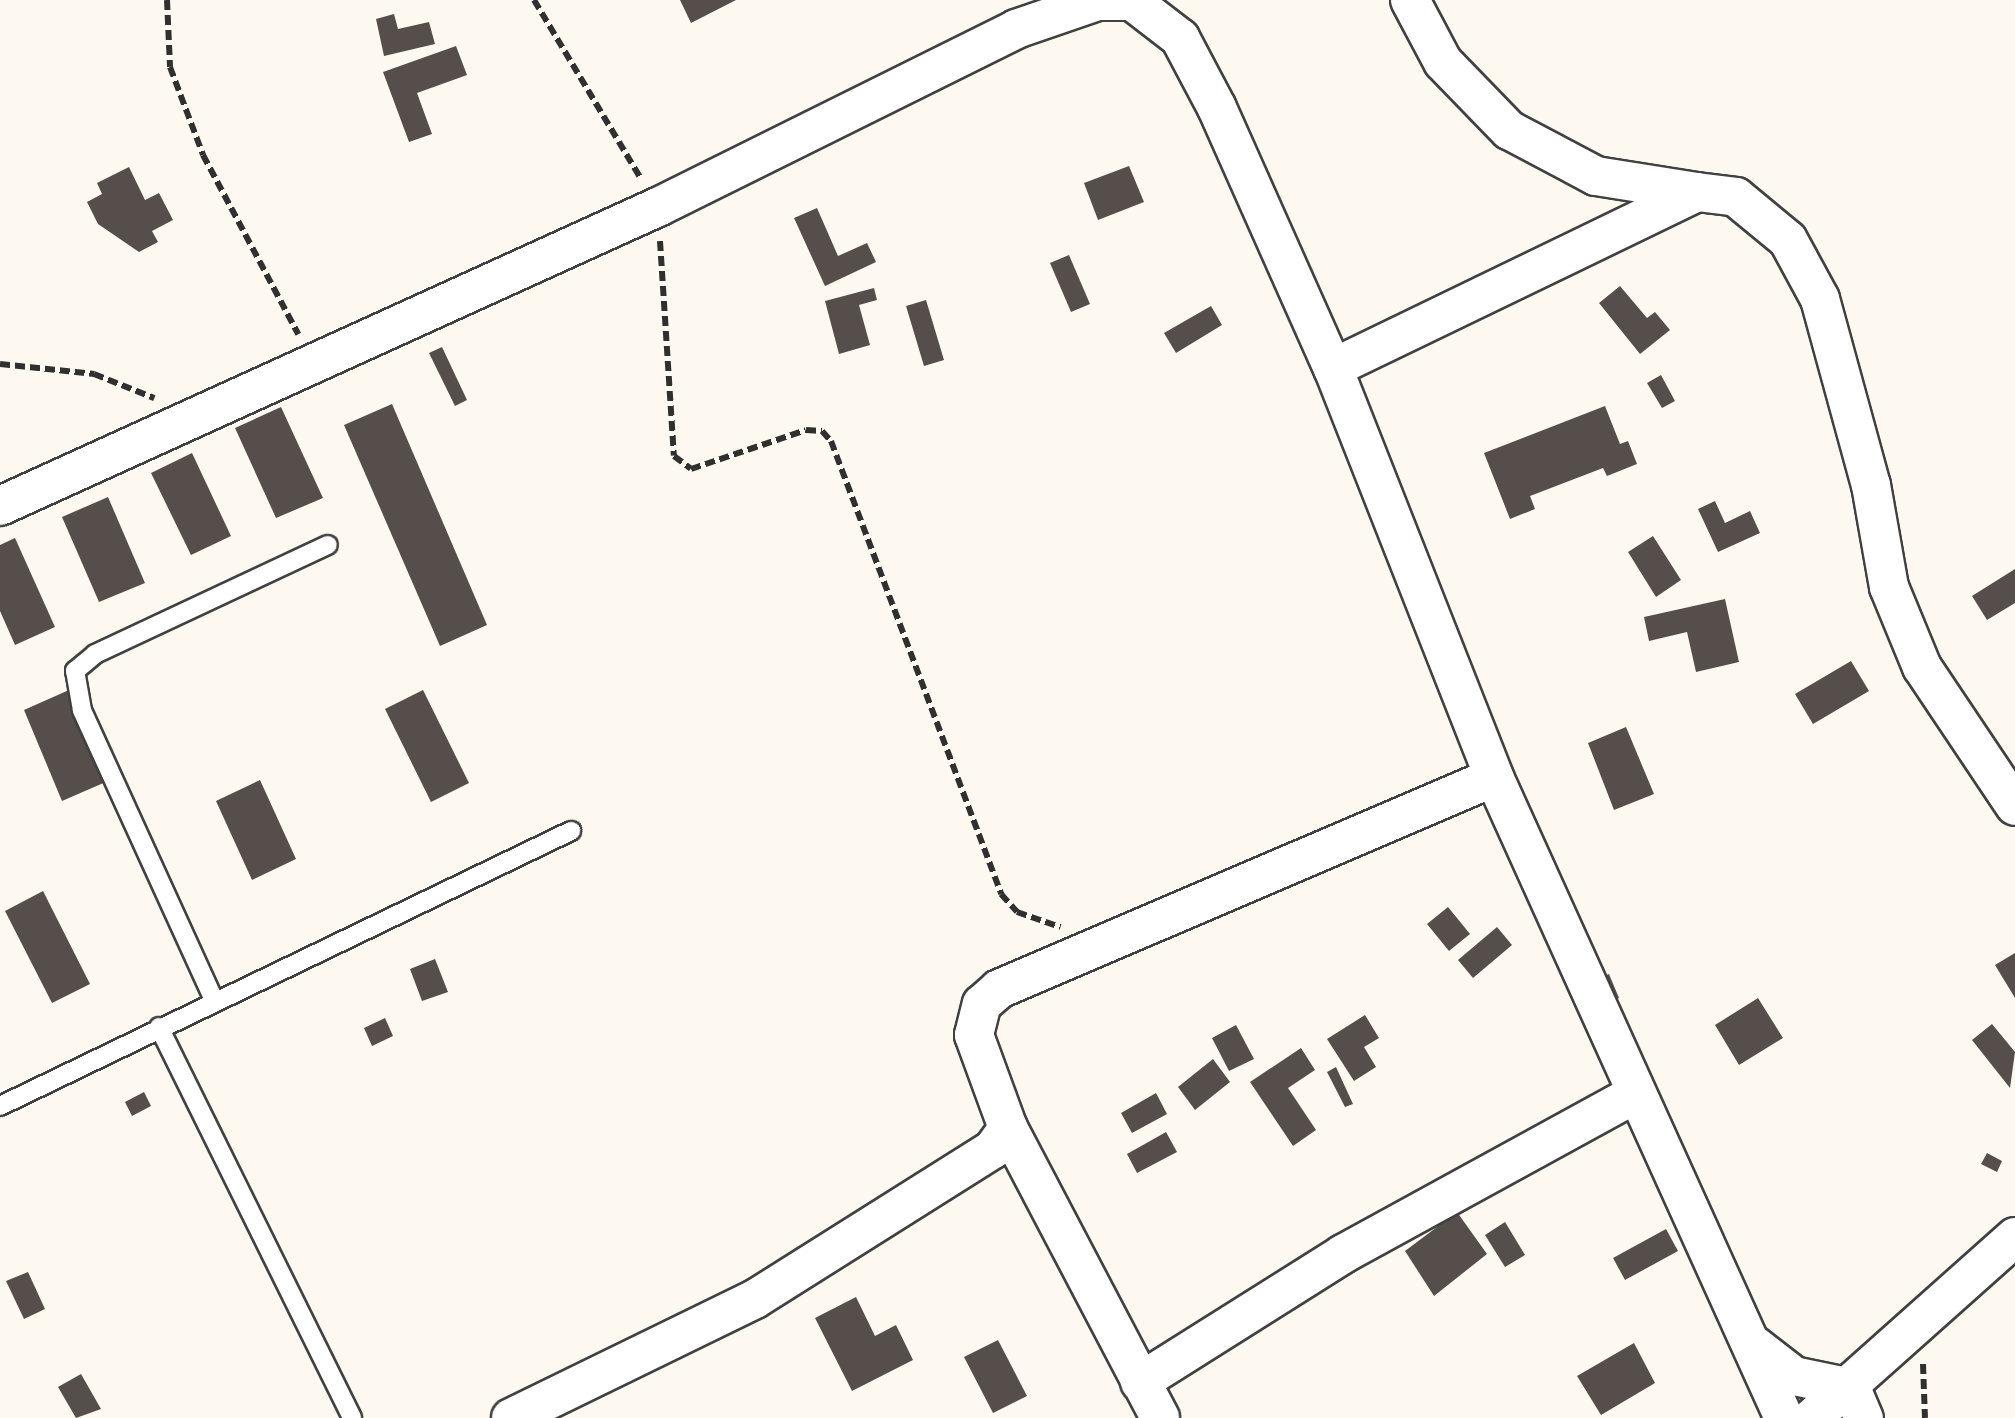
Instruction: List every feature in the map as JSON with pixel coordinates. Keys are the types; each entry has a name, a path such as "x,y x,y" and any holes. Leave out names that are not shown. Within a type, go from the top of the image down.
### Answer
{"street":[{"path":"1410,0 1443,62 1509,130 1596,176 1736,196 1768,218 1804,263 1820,299 1866,466 1889,587 1922,667 2015,806"},
{"path":"0,506 658,207 1055,12 1132,1 1165,22 1198,68 1333,368 1494,777 1633,1095 1784,1418"},
{"path":"1333,368 1698,192"},
{"path":"1160,1418 1008,1128 974,1036 982,1004 1033,971 1494,777"},
{"path":"1140,1382 1344,1254 1633,1095"},
{"path":"511,1418 755,1299 992,1149 1008,1128"},
{"path":"1812,1418 1857,1403 2015,1237"},
{"path":"1744,1336 1794,1376 1857,1403"}],"lane":[{"path":"214,1000 82,710 75,671 95,654 328,545"},
{"path":"0,1106 571,831"},
{"path":"159,1027 352,1418"}],"path":[{"path":"167,0 170,67 203,155 315,364"},
{"path":"534,0 658,207 674,456 691,469 806,430 822,432 831,441 1001,894 1017,912 1109,942"},
{"path":"0,364 94,374 197,417"}],"building":[{"path":"680,0 736,0 691,23"},
{"path":"394,14 398,29 429,22 435,44 384,56 376,19"},
{"path":"456,46 467,75 417,93 432,134 409,142 383,72"},
{"path":"1129,166 1144,202 1098,220 1084,183"},
{"path":"129,167 145,200 159,193 173,220 152,231 158,242 139,252 98,224 87,202 102,194 97,183"},
{"path":"817,208 838,256 867,243 876,262 825,286 794,218"},
{"path":"1069,255 1090,304 1071,312 1050,263"},
{"path":"1620,286 1647,318 1655,312 1670,330 1640,354 1599,303"},
{"path":"874,288 877,300 859,305 870,345 839,354 825,301"},
{"path":"926,300 944,360 924,366 906,306"},
{"path":"1211,306 1222,325 1176,353 1164,333"},
{"path":"442,347 467,400 455,406 429,353"},
{"path":"1661,375 1675,401 1662,408 1647,383"},
{"path":"392,404 487,625 440,646 344,425"},
{"path":"1605,406 1620,444 1628,441 1637,464 1607,476 1603,468 1530,496 1535,509 1510,519 1484,453"},
{"path":"281,407 323,498 276,518 235,428"},
{"path":"192,453 231,536 191,555 151,473"},
{"path":"108,497 145,583 99,602 62,517"},
{"path":"1715,501 1725,523 1750,511 1760,533 1718,552 1698,509"},
{"path":"1653,536 1681,580 1656,597 1628,552"},
{"path":"15,538 55,627 15,645 0,611 0,545"},
{"path":"2015,569 2015,603 1987,620 1972,596"},
{"path":"1725,599 1739,662 1696,672 1687,632 1649,641 1644,617"},
{"path":"1851,661 1869,691 1813,724 1795,694"},
{"path":"69,690 108,781 62,801 24,710"},
{"path":"423,690 469,783 431,802 385,709"},
{"path":"1626,727 1654,794 1614,810 1588,743"},
{"path":"260,780 296,859 252,880 216,801"},
{"path":"43,891 90,984 52,1003 5,911"},
{"path":"1448,907 1470,934 1449,951 1427,924"},
{"path":"1497,927 1512,945 1473,978 1458,960"},
{"path":"2015,953 2015,998 1995,965"},
{"path":"435,959 448,992 422,1001 410,969"},
{"path":"1609,974 1619,998 1606,1003 1595,980"},
{"path":"1758,998 1783,1038 1739,1065 1715,1025"},
{"path":"1365,1015 1379,1038 1364,1047 1376,1067 1354,1081 1327,1039"},
{"path":"385,1018 393,1036 372,1046 364,1028"},
{"path":"1992,1024 2015,1052 2010,1088 1972,1040"},
{"path":"1236,1025 1254,1059 1229,1071 1212,1038"},
{"path":"1301,1048 1315,1070 1288,1088 1316,1130 1293,1146 1250,1082"},
{"path":"1213,1059 1230,1082 1195,1110 1178,1087"},
{"path":"1336,1067 1353,1104 1345,1107 1327,1072"},
{"path":"144,1092 151,1106 132,1116 125,1102"},
{"path":"1156,1093 1167,1114 1132,1133 1121,1113"},
{"path":"1166,1132 1177,1152 1137,1173 1127,1154"},
{"path":"1987,1153 2002,1161 1997,1172 1981,1164"},
{"path":"1457,1212 1487,1254 1434,1296 1405,1251"},
{"path":"1505,1222 1525,1255 1505,1267 1485,1235"},
{"path":"1666,1229 1678,1251 1625,1280 1613,1258"},
{"path":"28,1272 45,1309 24,1319 6,1281"},
{"path":"856,1297 875,1336 896,1325 913,1360 852,1391 815,1318"},
{"path":"998,1340 1027,1396 993,1413 964,1357"},
{"path":"1634,1343 1655,1383 1601,1415 1577,1376"},
{"path":"81,1374 101,1409 76,1418 58,1387"}]}
